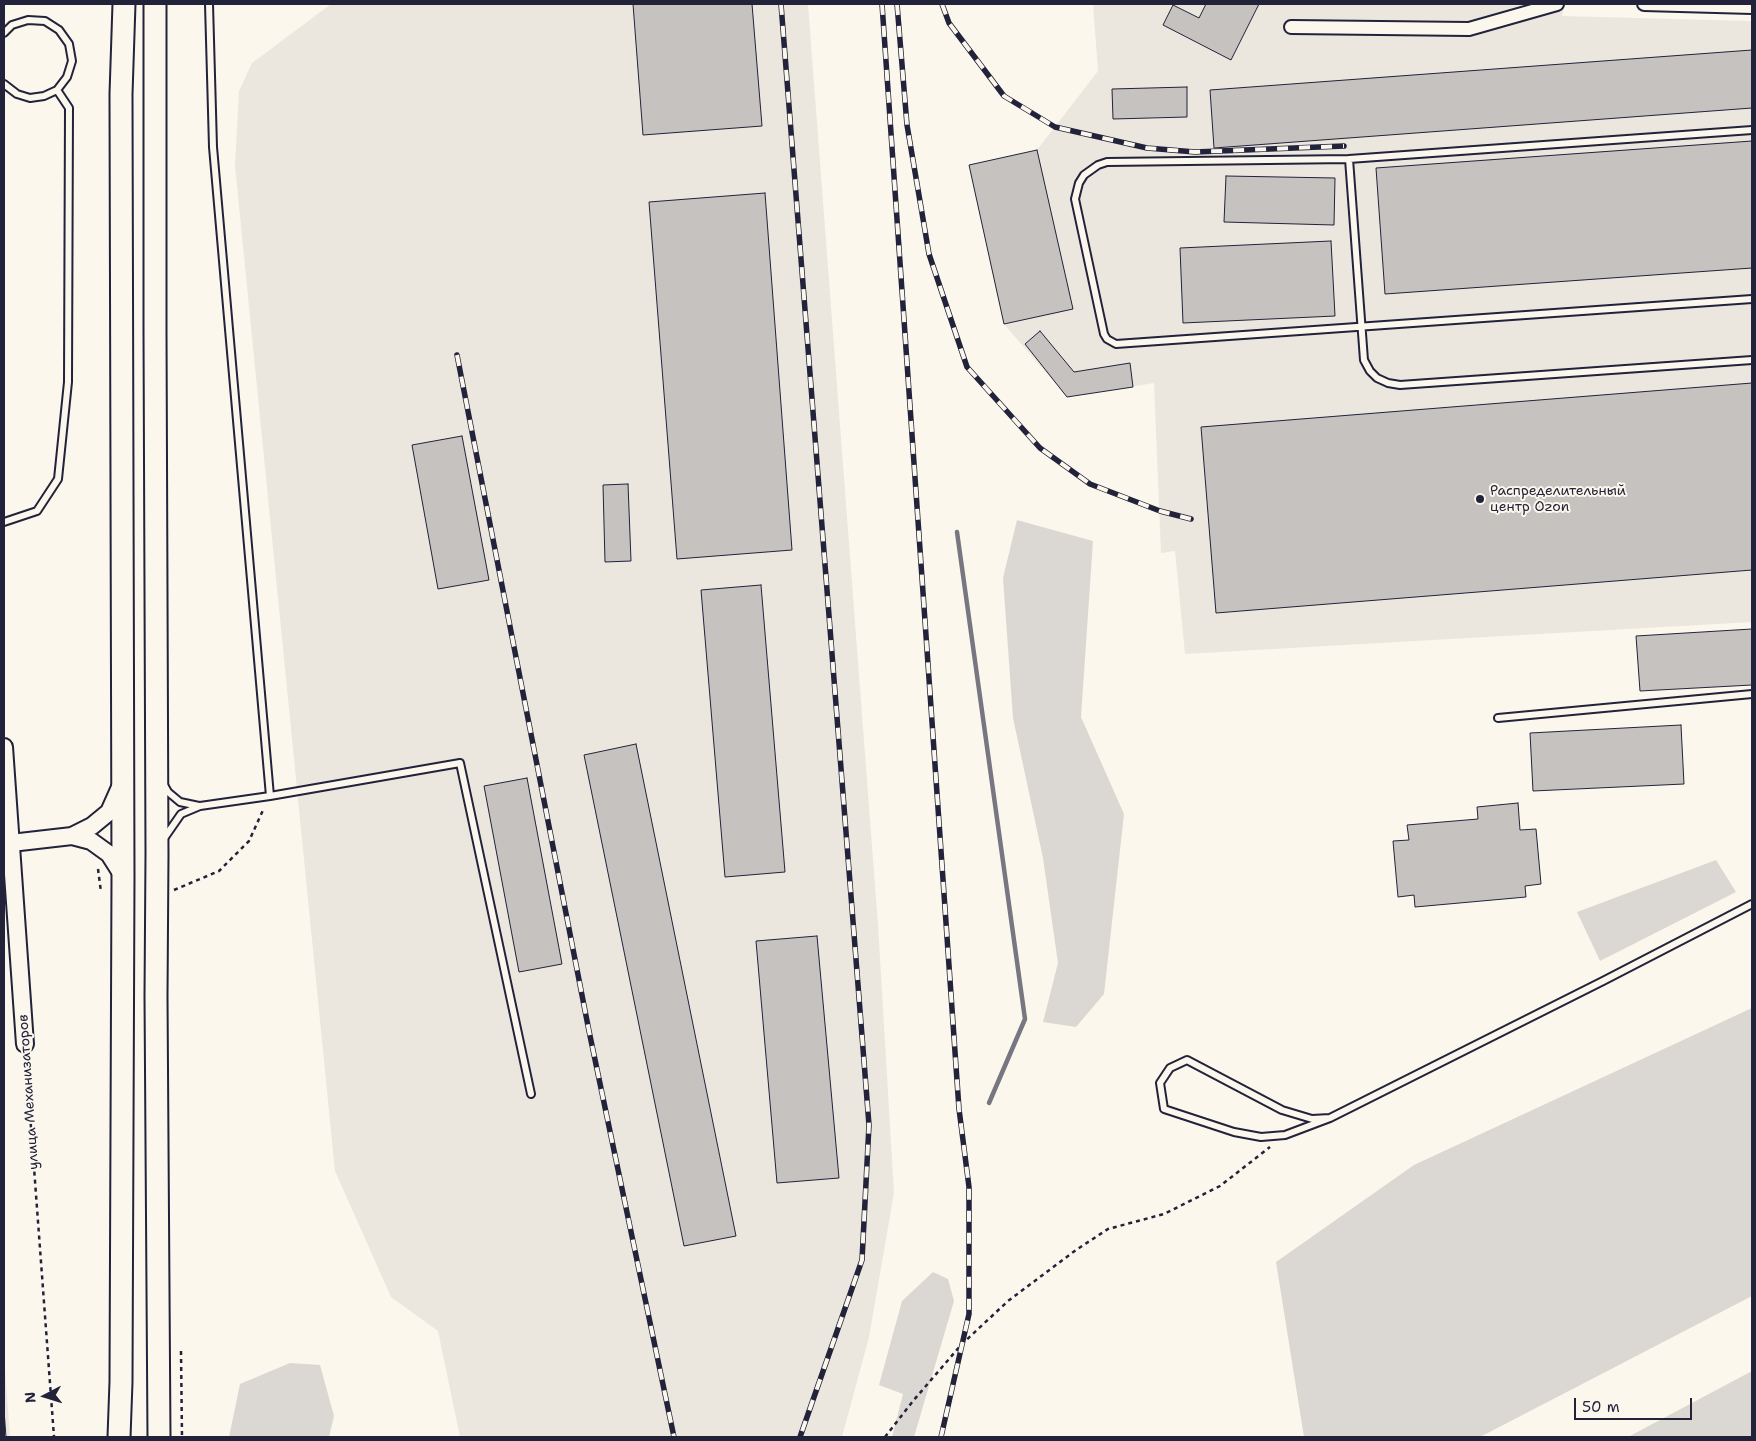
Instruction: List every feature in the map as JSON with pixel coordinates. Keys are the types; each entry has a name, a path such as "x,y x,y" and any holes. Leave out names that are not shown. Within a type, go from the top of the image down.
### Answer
{"highway":[{"path":"119,1437 122,1382 121,94 124,4"},
{"path":"155,4 156,1006 159,1437"}],"street":[{"path":"1291,27 1469,29 1557,4"},
{"path":"1644,4 1752,7"},
{"name":"улица Механизаторов","path":"4,747 25,1044"},
{"path":"11,843 72,836 92,826 109,812 123,782"},
{"path":"72,836 91,841 109,854 123,876"}],"lane":[{"path":"209,4 213,147 270,796"},
{"path":"4,32 12,25 28,20 45,21 59,30 69,44 72,61 67,77 57,90 44,96 30,98 17,94 4,84"},
{"path":"4,522 37,511 58,479 68,382 69,108 57,90"},
{"path":"1752,130 1349,159 1107,162 1098,165 1084,175 1076,191 1076,206 1104,334 1111,342 1121,344 1752,299"},
{"path":"1349,159 1364,360 1370,371 1377,378 1388,383 1400,385 1752,360"},
{"path":"1498,718 1752,694"},
{"path":"157,854 167,832 181,814 200,806 270,796 460,763 531,1094"},
{"path":"157,772 168,792 180,802 200,806"},
{"path":"1330,1118 1312,1119 1282,1110 1187,1060 1170,1068 1160,1083 1164,1109 1234,1132 1261,1137 1285,1135 1330,1118 1603,982 1752,904"}],"path":[{"path":"173,890 220,871 249,841 270,796"},
{"name":"улица Механизаторов","path":"25,1044 54,1437"},
{"path":"885,1437 961,1345 1008,1301 1076,1250 1108,1229 1164,1214 1220,1186 1285,1135"},
{"path":"181,1351 182,1437"}],"shaded area":[{"path":"331,4 808,4 878,925 894,1193 869,1337 842,1437 460,1437 438,1331 391,1297 335,1171 235,166 239,91 252,63"},
{"path":"1093,4 1565,4 1562,16 1752,21 1752,622 1185,654 1175,551 1161,553 1154,383 1067,397 1004,324 969,165 1037,150 1098,71"},
{"path":"1017,520 1093,541 1081,717 1124,814 1104,994 1076,1027 1043,1022 1058,963 1043,858 1013,718 1003,578"},
{"path":"1716,860 1736,892 1600,961 1577,912"},
{"path":"1752,1008 1752,1296 1480,1437 1304,1437 1276,1262 1414,1165"},
{"path":"933,1272 948,1279 954,1301 914,1437 892,1437 903,1394 879,1385 902,1301"},
{"path":"4,1355 10,1437 4,1437"},
{"path":"290,1363 320,1365 334,1416 329,1437 229,1437 240,1384"},
{"path":"1752,1371 1752,1437 1628,1437"}],"building":[{"path":"633,4 752,4 762,126 643,135"},
{"path":"1206,4 1259,4 1231,60 1163,25 1173,5 1199,18"},
{"path":"1752,50 1752,108 1214,148 1210,90"},
{"path":"1187,87 1187,117 1113,119 1112,89"},
{"path":"1752,141 1752,268 1385,294 1376,168"},
{"path":"1037,150 1073,309 1004,324 969,165"},
{"path":"1226,176 1335,178 1334,225 1224,222"},
{"path":"765,193 792,550 677,559 649,202"},
{"path":"1331,241 1335,316 1183,323 1180,248"},
{"path":"1040,331 1074,372 1130,363 1133,387 1067,397 1025,344"},
{"name":"Распределительный центр Ozon","path":"1752,383 1752,570 1216,613 1201,427"},
{"path":"462,436 489,580 438,589 412,445"},
{"path":"628,484 631,561 605,562 603,485"},
{"path":"761,585 785,872 725,877 701,590"},
{"path":"1752,629 1752,685 1640,691 1636,636"},
{"path":"1681,725 1684,784 1533,791 1530,733"},
{"path":"636,744 736,1236 684,1246 584,755"},
{"path":"527,778 562,964 519,972 484,786"},
{"path":"1518,803 1520,830 1536,829 1541,884 1525,886 1526,897 1415,907 1414,895 1398,897 1393,841 1409,840 1407,825 1478,819 1477,807"},
{"path":"817,936 839,1178 777,1183 756,941"},
{"path":"4,1410 6,1437 4,1437"}],"waterway":[{"path":"957,532 1025,1019 989,1103"}],"railway":[{"path":"781,4 869,1125 862,1260 800,1437"},
{"path":"882,4 959,1109 969,1187 969,1314 941,1437"},
{"path":"897,4 907,125 929,254 967,367 1040,448 1090,484 1160,511 1191,519"},
{"path":"942,4 949,23 1004,96 1055,127 1147,148 1195,152 1344,146"},
{"path":"457,355 589,1031 674,1437"}],"place":[{"name":"Распределительный центр Ozon","path":"1480,499"}]}
